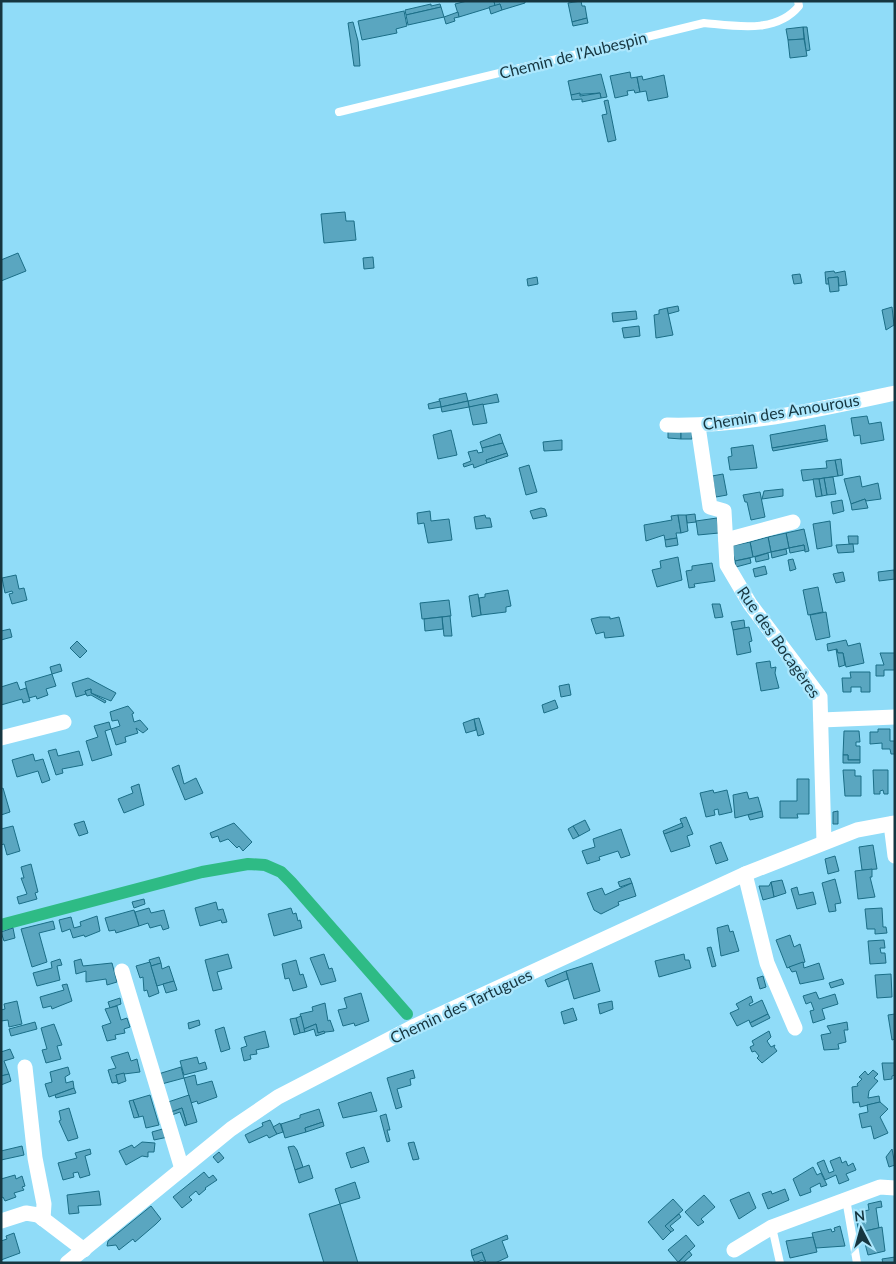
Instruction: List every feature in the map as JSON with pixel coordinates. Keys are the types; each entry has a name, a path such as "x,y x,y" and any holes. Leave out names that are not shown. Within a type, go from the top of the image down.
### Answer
{"street":[{"name":"Chemin des Amourous","path":"667,425 698,426 777,416 895,393"},
{"name":"Rue des Bocagères","path":"698,426 710,507 724,511 727,564 750,604 820,697 824,842"},
{"path":"726,540 793,522"},
{"path":"821,720 895,717"},
{"path":"1,738 64,722"},
{"path":"893,824 895,856"},
{"name":"Chemin des Tartugues","path":"67,1263 231,1129 278,1097 415,1026 745,874 857,830 893,824"},
{"path":"745,874 767,963 795,1028"},
{"path":"122,970 182,1169"},
{"path":"25,1067 35,1158 44,1204 43,1219"},
{"path":"734,1250 772,1227 880,1187 895,1188"},
{"path":"1,1221 26,1213 38,1215 84,1250"}],"lane":[{"name":"Chemin de l'Aubespin","path":"339,112 704,23 749,26 772,24 791,16 799,6 798,1"},
{"path":"846,1199 857,1263"},
{"path":"772,1227 780,1263"}],"building":[{"path":"467,1 494,1 495,6 459,17 455,4"},
{"path":"494,1 525,1 525,3 502,10 500,4 495,6"},
{"path":"581,1 582,6 585,6 587,18 572,22 568,3"},
{"path":"431,4 431,6 440,4 441,7 406,15 405,10"},
{"path":"500,4 502,10 491,14 489,7"},
{"path":"441,7 444,17 408,25 406,15"},
{"path":"404,11 407,26 396,29 397,33 362,40 358,21"},
{"path":"458,12 459,17 454,18 455,21 446,24 444,17"},
{"path":"587,18 588,23 573,26 572,22"},
{"path":"353,22 358,41 360,66 354,66 348,23"},
{"path":"803,27 807,27 810,50 806,51"},
{"path":"803,27 804,39 788,40 786,29"},
{"path":"804,39 807,56 790,58 788,40"},
{"path":"630,72 631,78 637,77 640,92 635,93 634,90 627,91 628,95 615,98 610,76"},
{"path":"601,74 607,97 601,98 600,93 571,95 568,81"},
{"path":"664,75 668,97 648,101 646,91 640,92 637,77 642,76 643,80"},
{"path":"580,93 580,96 600,93 601,98 582,102 582,99 572,100 571,95"},
{"path":"608,100 616,140 608,142 602,115 607,114 604,101"},
{"path":"345,212 346,221 354,221 356,240 324,243 321,214"},
{"path":"18,253 26,271 1,281 1,260"},
{"path":"373,257 374,268 364,269 363,258"},
{"path":"834,271 835,273 845,271 847,285 839,286 838,277 828,278 829,284 826,284 825,272"},
{"path":"800,274 802,283 794,284 792,275"},
{"path":"537,277 538,284 528,286 527,279"},
{"path":"838,277 839,291 830,292 828,278"},
{"path":"678,306 679,311 668,314 667,308"},
{"path":"892,307 894,325 886,330 882,310"},
{"path":"667,308 673,335 656,338 654,315 659,314 659,310"},
{"path":"636,311 637,319 613,322 612,313"},
{"path":"639,326 640,336 624,338 622,328"},
{"path":"466,393 468,401 441,407 439,399"},
{"path":"497,394 499,402 469,407 468,401"},
{"path":"440,401 441,407 429,409 428,404"},
{"path":"468,401 469,407 442,412 441,407"},
{"path":"483,404 487,423 473,425 469,407"},
{"path":"867,416 869,424 881,422 884,440 861,444 860,435 854,436 851,418"},
{"path":"825,425 827,439 772,448 770,435"},
{"path":"668,429 681,430 681,439 668,438"},
{"path":"451,430 457,455 438,459 433,435"},
{"path":"681,430 693,431 692,439 681,439"},
{"path":"500,434 503,443 482,448 480,442"},
{"path":"827,439 828,441 773,451 772,448"},
{"path":"562,440 562,450 544,451 543,442"},
{"path":"503,443 507,453 486,460 487,463 474,468 473,464 464,467 463,464 471,461 468,452 477,450 478,453 483,452 482,448"},
{"path":"753,445 757,468 730,470 728,457 732,456 731,448"},
{"path":"507,453 508,456 487,463 486,460"},
{"path":"841,459 843,475 838,476 835,460"},
{"path":"835,460 838,476 803,481 801,470 827,468 826,461"},
{"path":"529,465 537,492 526,495 519,468"},
{"path":"723,474 727,495 716,497 712,476"},
{"path":"860,476 862,487 878,483 881,499 866,501 865,499 851,504 844,479"},
{"path":"833,477 836,494 827,495 824,478"},
{"path":"824,478 827,495 822,496 819,479"},
{"path":"813,479 819,479 822,496 816,497"},
{"path":"783,489 783,496 762,499 764,491"},
{"path":"760,492 765,517 751,520 747,502 745,502 743,495"},
{"path":"865,499 868,508 852,510 851,504"},
{"path":"842,500 844,511 833,514 831,502"},
{"path":"541,508 545,509 547,516 533,519 530,511"},
{"path":"430,511 431,521 449,519 452,540 428,543 424,523 418,524 417,513"},
{"path":"695,514 696,522 687,523 686,515"},
{"path":"485,515 486,518 490,518 492,527 476,529 474,517"},
{"path":"678,515 681,533 676,533 677,538 665,540 664,535 646,541 644,525 672,520 671,516"},
{"path":"678,515 686,515 688,531 681,533"},
{"path":"717,518 719,533 698,535 696,521"},
{"path":"830,521 832,546 817,549 813,524"},
{"path":"804,529 809,551 805,552 804,545 789,548 786,533"},
{"path":"786,533 789,548 771,552 768,537"},
{"path":"848,536 858,536 858,544 849,544"},
{"path":"768,537 771,552 753,557 750,542"},
{"path":"677,538 678,545 666,547 665,540"},
{"path":"750,542 753,557 735,561 731,546"},
{"path":"853,544 854,552 838,553 836,545"},
{"path":"804,545 805,550 790,553 789,548"},
{"path":"786,549 787,554 772,558 771,552"},
{"path":"768,553 769,559 756,562 755,557"},
{"path":"678,557 682,580 657,587 652,570 661,568 660,561"},
{"path":"750,558 751,563 736,567 735,561"},
{"path":"793,559 796,569 790,571 788,560"},
{"path":"712,563 715,581 694,584 695,587 689,588 686,571 692,570 692,566"},
{"path":"765,566 767,574 755,577 753,569"},
{"path":"894,570 895,579 879,581 878,572"},
{"path":"843,572 845,581 836,583 833,574"},
{"path":"16,575 19,589 24,588 27,600 12,604 9,594 13,593 12,591 5,593 2,578"},
{"path":"818,587 823,612 808,615 803,590"},
{"path":"508,590 511,606 506,607 506,612 481,615 479,598 485,597 485,594"},
{"path":"478,594 481,615 472,617 469,596"},
{"path":"449,600 451,616 422,619 420,603"},
{"path":"712,604 720,604 723,617 715,618"},
{"path":"826,612 830,637 816,640 810,615"},
{"path":"450,616 452,636 444,636 442,617"},
{"path":"442,617 443,629 425,631 424,619"},
{"path":"610,617 610,619 619,617 624,636 605,638 604,632 596,634 591,619"},
{"path":"744,620 745,628 733,630 731,622"},
{"path":"749,627 752,641 749,642 751,652 737,655 733,630"},
{"path":"10,629 12,637 1,640 1,631"},
{"path":"846,640 848,646 860,643 864,663 846,667 843,653 838,653 837,649 828,651 827,644"},
{"path":"77,641 87,651 80,658 70,648"},
{"path":"836,649 838,653 843,653 845,665 839,667"},
{"path":"880,653 895,653 895,670 884,670 884,676 876,676 876,665 884,665"},
{"path":"770,661 771,668 776,667 775,673 779,688 761,691 756,663"},
{"path":"60,664 62,671 52,674 50,667"},
{"path":"850,672 870,672 870,692 861,692 861,687 851,687 851,692 843,692 842,678 851,678"},
{"path":"52,674 56,686 46,689 48,695 37,699 36,696 29,698 25,682"},
{"path":"88,678 116,693 111,701 91,693 91,689 85,691 86,694 76,697 72,683"},
{"path":"17,682 20,690 26,688 30,701 23,703 22,699 1,705 1,687"},
{"path":"569,684 571,695 561,697 559,686"},
{"path":"91,689 91,693 106,701 105,703 91,695 87,696 85,691"},
{"path":"555,700 558,708 544,713 542,705"},
{"path":"128,706 134,713 132,714 134,722 140,720 148,729 143,733 136,728 138,733 125,737 126,742 116,745 111,729 120,726 118,720 112,721 110,712"},
{"path":"479,718 484,734 478,736 474,719"},
{"path":"474,719 476,730 466,733 463,723"},
{"path":"109,722 111,729 105,731 112,755 92,761 86,741 98,737 94,726"},
{"path":"878,729 890,729 890,741 895,741 895,754 891,754 890,749 882,749 882,743 870,744 870,732 878,732"},
{"path":"844,731 859,731 860,742 856,742 856,746 860,746 860,760 848,760 848,755 843,755"},
{"path":"56,749 58,756 79,751 83,765 62,769 63,773 56,775 48,751"},
{"path":"33,754 35,761 43,759 50,780 42,783 38,771 17,777 12,760"},
{"path":"843,755 848,755 848,760 860,760 860,763 843,763"},
{"path":"179,765 184,784 196,778 203,793 185,800 172,768"},
{"path":"843,770 855,770 855,776 861,776 861,796 845,796"},
{"path":"873,770 888,770 888,794 884,794 883,790 880,791 880,794 874,794"},
{"path":"797,779 809,779 809,814 797,814 798,818 780,818 780,801 797,801"},
{"path":"139,784 144,805 124,813 118,799 133,793 131,787"},
{"path":"3,788 10,812 1,815 1,789"},
{"path":"713,790 714,793 727,790 732,812 719,815 718,809 714,810 715,815 706,817 700,793"},
{"path":"747,792 749,799 758,797 762,811 735,818 733,795"},
{"path":"762,811 763,817 750,820 748,815"},
{"path":"838,811 838,824 833,824 833,812"},
{"path":"686,817 693,834 687,836 690,846 671,852 664,834 683,827 680,819"},
{"path":"585,820 590,830 579,836 573,826"},
{"path":"84,821 88,833 79,836 74,824"},
{"path":"234,823 252,842 243,851 228,839 220,842 218,836 212,838 210,833"},
{"path":"682,823 683,827 664,834 663,831"},
{"path":"13,826 20,851 7,855 4,844 1,845 1,829"},
{"path":"573,826 579,836 573,839 568,829"},
{"path":"621,829 630,855 621,858 618,851 599,857 600,860 587,864 582,851 595,847 593,839"},
{"path":"721,842 728,860 716,864 710,846"},
{"path":"873,845 877,869 862,870 859,847"},
{"path":"835,856 839,871 828,874 825,859"},
{"path":"31,864 38,892 35,893 37,899 19,904 17,897 27,894 21,878 24,878 21,867"},
{"path":"872,869 872,877 870,877 875,897 858,899 855,871"},
{"path":"630,878 632,883 620,887 618,882"},
{"path":"835,879 841,903 835,904 836,911 829,912 822,883"},
{"path":"782,880 786,893 774,897 771,882"},
{"path":"771,882 774,897 763,900 759,886 769,886"},
{"path":"632,883 636,896 618,902 619,905 601,914 594,910 587,893 602,888 605,895"},
{"path":"797,887 799,895 813,892 816,904 797,909 791,889"},
{"path":"144,899 145,904 134,908 132,902"},
{"path":"216,902 218,910 223,909 227,922 222,923 221,920 200,926 195,908"},
{"path":"149,908 151,913 164,910 169,928 163,930 161,925 150,928 148,923 139,926 135,912"},
{"path":"291,908 293,914 296,913 298,921 300,920 302,928 274,936 268,914"},
{"path":"882,908 883,927 886,927 887,933 875,934 875,929 867,929 865,909"},
{"path":"134,910 139,926 116,933 115,930 109,931 105,918"},
{"path":"97,916 100,931 85,937 84,935 73,938 70,929 62,932 59,920 71,917 74,928 81,926 80,922"},
{"path":"53,921 55,929 39,933 47,962 32,967 21,929"},
{"path":"728,925 730,932 733,931 739,951 721,956 717,928"},
{"path":"13,928 15,938 4,941 1,932"},
{"path":"790,935 794,947 800,944 805,962 787,968 776,940"},
{"path":"884,940 885,948 880,948 881,953 885,953 886,963 870,964 868,941"},
{"path":"711,947 716,966 712,967 707,948"},
{"path":"228,954 232,968 217,972 222,989 213,991 205,960"},
{"path":"324,954 329,969 332,968 336,981 321,985 310,958"},
{"path":"684,954 685,960 689,960 691,968 659,977 655,961"},
{"path":"159,957 161,963 151,966 149,960"},
{"path":"60,959 62,965 57,966 60,980 37,986 33,973 52,968 51,962"},
{"path":"81,959 83,966 112,963 117,982 107,985 106,979 86,982 86,971 76,974 74,961"},
{"path":"296,960 300,975 303,974 307,987 293,991 289,978 285,979 282,964"},
{"path":"150,962 159,993 149,997 147,990 144,991 143,977 140,978 136,966"},
{"path":"803,962 804,968 819,963 824,979 800,984 796,971 792,972 789,967"},
{"path":"161,963 162,969 169,966 174,981 157,986 151,966"},
{"path":"592,963 600,991 574,999 566,971"},
{"path":"566,971 568,979 548,987 545,980"},
{"path":"891,974 892,997 877,998 875,975"},
{"path":"763,976 766,987 760,989 757,978"},
{"path":"842,979 844,984 831,988 829,983"},
{"path":"174,981 177,990 166,993 163,984"},
{"path":"67,984 72,1001 52,1009 51,1006 43,1008 40,997 64,990 62,985"},
{"path":"816,992 819,999 835,994 838,1004 822,1009 825,1019 813,1023 810,1011 814,1010 811,1002 806,1004 803,996"},
{"path":"361,993 369,1021 355,1026 354,1023 343,1026 338,1010 347,1008 344,998"},
{"path":"751,996 753,1002 749,1004 750,1006 762,1000 768,1014 750,1023 749,1020 737,1026 730,1013 739,1009 736,1004"},
{"path":"120,998 121,1004 110,1008 108,1002"},
{"path":"17,1001 22,1024 9,1027 8,1020 1,1021 1,1010 5,1009 4,1004"},
{"path":"612,1001 613,1009 600,1014 598,1004"},
{"path":"325,1003 328,1021 330,1020 334,1031 318,1033 316,1024 304,1029 300,1014 313,1011 312,1007"},
{"path":"117,1006 121,1020 127,1018 130,1027 124,1029 125,1033 115,1035 116,1039 107,1041 102,1026 111,1023 105,1009"},
{"path":"573,1008 577,1020 564,1024 561,1012"},
{"path":"768,1014 770,1018 752,1027 750,1023"},
{"path":"895,1014 895,1039 892,1040 888,1015"},
{"path":"301,1016 305,1032 300,1033 296,1018"},
{"path":"296,1018 300,1033 294,1035 290,1019"},
{"path":"199,1020 200,1025 189,1029 188,1023"},
{"path":"35,1022 37,1029 11,1036 9,1029"},
{"path":"847,1022 848,1030 844,1030 846,1042 838,1044 839,1049 824,1050 821,1035 831,1033 827,1026"},
{"path":"54,1024 62,1045 57,1046 61,1059 46,1063 42,1050 47,1049 41,1028"},
{"path":"316,1024 318,1033 324,1031 325,1033 316,1036 314,1029 305,1032 304,1029"},
{"path":"224,1027 230,1049 221,1052 215,1030"},
{"path":"265,1031 269,1047 256,1050 257,1054 250,1055 251,1059 244,1061 241,1048 247,1046 244,1037"},
{"path":"769,1031 771,1037 767,1041 771,1047 775,1045 774,1047 777,1051 762,1063 757,1058 759,1056 755,1051 752,1052 750,1047 754,1045 752,1041"},
{"path":"10,1049 14,1058 4,1061 9,1074 1,1076 1,1052"},
{"path":"128,1052 131,1061 137,1059 140,1072 116,1075 118,1082 112,1083 108,1070 116,1068 111,1057"},
{"path":"197,1057 199,1064 205,1062 207,1069 184,1075 180,1061"},
{"path":"882,1063 895,1063 895,1075 892,1076 892,1079 884,1080"},
{"path":"68,1067 70,1074 65,1077 66,1083 73,1081 74,1088 49,1097 45,1084 52,1082 50,1072"},
{"path":"181,1067 184,1078 158,1085 155,1075"},
{"path":"413,1070 415,1078 410,1079 411,1085 397,1089 402,1107 396,1109 387,1078"},
{"path":"873,1070 878,1074 874,1078 878,1081 869,1091 868,1098 879,1096 880,1102 860,1107 859,1102 853,1103 852,1087 858,1086 857,1084 862,1079 859,1077 865,1071 868,1075"},
{"path":"124,1073 126,1081 118,1084 116,1075"},
{"path":"9,1074 11,1081 1,1085 1,1076"},
{"path":"195,1075 197,1085 212,1081 217,1097 198,1104 197,1101 191,1103 184,1078"},
{"path":"74,1088 76,1093 56,1098 55,1095"},
{"path":"371,1092 377,1111 343,1118 338,1103"},
{"path":"150,1095 159,1125 146,1128 143,1116 139,1117 133,1100"},
{"path":"189,1095 197,1122 187,1125 182,1108 171,1112 168,1102"},
{"path":"133,1100 139,1117 134,1118 129,1101"},
{"path":"880,1102 888,1109 880,1117 888,1133 874,1139 871,1126 862,1128 859,1114 868,1112 867,1105"},
{"path":"69,1108 78,1138 68,1141 59,1121 61,1120 59,1111"},
{"path":"182,1108 187,1125 185,1126 180,1112 172,1115 171,1112"},
{"path":"319,1109 323,1122 305,1128 306,1132 285,1138 281,1124"},
{"path":"386,1114 390,1130 387,1130 390,1141 387,1142 380,1116"},
{"path":"270,1120 277,1134 269,1138 267,1135 249,1143 245,1135 263,1126 262,1123"},
{"path":"323,1122 324,1126 306,1132 305,1128"},
{"path":"280,1123 283,1132 277,1134 273,1127"},
{"path":"166,1128 168,1137 154,1140 152,1132"},
{"path":"142,1142 155,1143 154,1152 148,1152 148,1157 142,1156 126,1165 119,1151 132,1145 134,1148"},
{"path":"414,1142 419,1159 413,1160 408,1143"},
{"path":"22,1146 24,1155 1,1160 1,1151"},
{"path":"294,1146 303,1167 295,1170 288,1147"},
{"path":"364,1147 369,1162 351,1168 346,1153"},
{"path":"90,1149 91,1154 85,1156 90,1175 80,1178 78,1172 73,1173 74,1177 63,1180 58,1163 77,1158 75,1153"},
{"path":"892,1149 895,1165 889,1167 886,1157"},
{"path":"219,1152 224,1158 218,1163 213,1157"},
{"path":"840,1157 842,1163 846,1161 848,1166 853,1163 856,1170 846,1174 849,1180 839,1184 836,1175 825,1180 817,1163 824,1160 829,1173 834,1171 830,1161"},
{"path":"309,1165 313,1178 299,1183 295,1170"},
{"path":"813,1167 817,1175 821,1173 827,1185 821,1187 820,1183 810,1188 811,1192 800,1196 793,1179"},
{"path":"204,1172 209,1178 213,1175 217,1180 205,1188 199,1195 196,1191 189,1197 192,1200 182,1208 173,1197"},
{"path":"15,1175 16,1179 22,1176 25,1186 22,1187 24,1190 14,1193 16,1197 5,1201 3,1197 1,1198 1,1179"},
{"path":"355,1182 360,1198 340,1204 335,1189"},
{"path":"785,1189 789,1200 768,1209 762,1194 771,1191 772,1194"},
{"path":"99,1191 101,1205 78,1206 79,1213 69,1214 67,1195"},
{"path":"749,1192 756,1208 739,1219 730,1200"},
{"path":"704,1195 715,1207 701,1219 704,1222 698,1226 685,1212"},
{"path":"673,1199 683,1210 665,1226 671,1232 663,1240 648,1222"},
{"path":"881,1201 882,1207 876,1208 879,1228 859,1232 855,1213 869,1210 868,1204"},
{"path":"340,1204 358,1263 324,1263 309,1214"},
{"path":"151,1206 161,1219 156,1224 135,1242 133,1239 119,1250 116,1245 107,1246 108,1241"},
{"path":"679,1214 681,1217 670,1226 674,1230 671,1232 665,1226"},
{"path":"840,1226 845,1246 816,1248 812,1233 831,1229 832,1232 835,1231 834,1228"},
{"path":"882,1227 885,1251 868,1255 862,1232"},
{"path":"14,1233 20,1253 1,1260 1,1241 7,1239 6,1236"},
{"path":"507,1235 508,1239 502,1241 508,1257 495,1263 486,1263 482,1252 472,1256 471,1250"},
{"path":"686,1235 695,1246 678,1262 668,1250"},
{"path":"813,1237 817,1252 790,1258 786,1241"},
{"path":"689,1251 692,1255 683,1263 678,1263"},
{"path":"482,1252 486,1263 482,1260 475,1263 472,1256"},
{"path":"895,1257 895,1263 883,1263 882,1259"}],"waterway":[{"path":"1,925 202,872 248,864 265,865 281,872 291,882 407,1014"}]}
